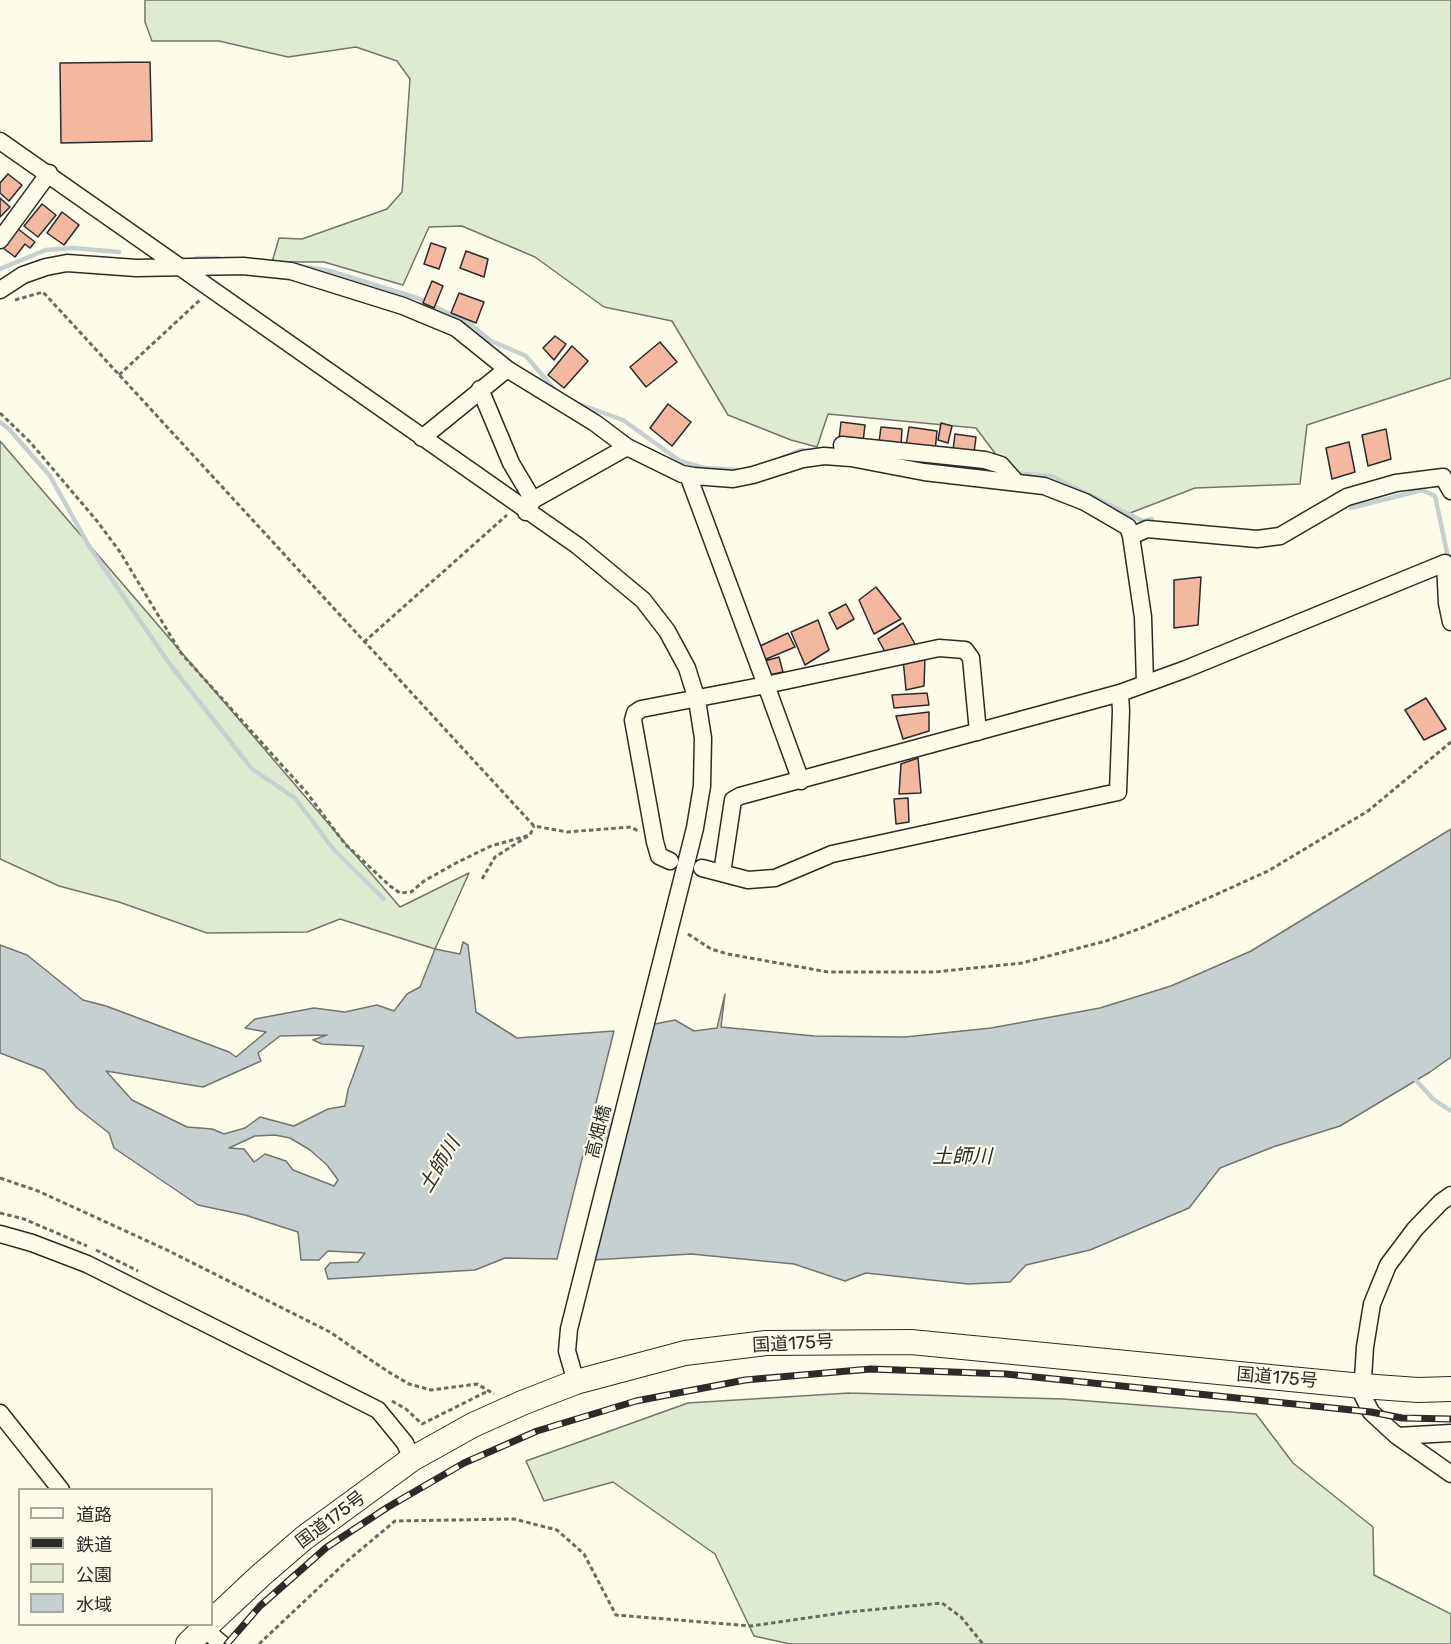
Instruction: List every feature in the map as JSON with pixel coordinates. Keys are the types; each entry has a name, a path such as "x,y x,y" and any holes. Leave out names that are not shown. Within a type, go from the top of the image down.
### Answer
{"highway":[{"name":"国道175号","path":"213,1619 304,1538 412,1459 473,1425 576,1382 685,1353 766,1343 910,1342 1362,1386 1418,1390 1451,1389"}],"street":[{"name":"高畑橋","path":"0,141 49,173 180,269 578,546 643,600 667,631 687,668 697,700 703,738 702,786 695,828 569,1329 567,1351 576,1382"},
{"path":"0,240 49,173"},
{"path":"5,296 23,275 67,263 180,269 243,266 291,271 403,306 456,328 507,369 595,423 627,447 688,475 733,479 803,459 824,456 851,458 924,472 1044,486 1085,502 1128,527 1143,617 1145,683"},
{"path":"422,438 507,369"},
{"path":"480,389 511,463 524,508 627,447"},
{"path":"842,445 985,460 1001,465 1017,483"},
{"path":"688,475 801,781"},
{"path":"1131,536 1147,529 1257,539 1280,536 1347,496 1395,483 1443,477 1451,490"},
{"path":"722,873 733,800 740,796 1120,693 1186,669 1448,562 1447,603 1451,622"},
{"path":"670,861 658,856 655,842 633,720 635,713 641,709 697,700 939,648 965,650 971,658 978,732"},
{"path":"702,868 748,880 775,878 831,854 1118,792 1120,693"},
{"path":"1451,1195 1415,1229 1388,1265 1372,1305 1365,1347 1362,1386 1362,1394 1371,1412 1397,1436 1451,1473"},
{"path":"0,1234 32,1243 87,1264 378,1410 405,1443 412,1459"},
{"path":"0,1413 59,1488"},
{"path":"1397,1436 1451,1433"},
{"path":"202,1629 222,1644"}],"path":[{"path":"119,375 211,290"},
{"path":"5,296 43,292 534,826 567,832 631,827 655,842"},
{"path":"0,413 30,442 98,521 120,552 182,653 307,793 345,844 390,886 400,893 411,892 424,880 448,866 491,846 530,835"},
{"path":"364,642 524,508"},
{"path":"688,934 711,949 728,954 828,972 935,972 1022,963 1106,941 1144,927 1268,871 1368,811 1451,741"},
{"path":"482,879 495,857 530,835 534,826"},
{"path":"0,1178 38,1191 178,1255 330,1332 409,1384 431,1390 477,1384 501,1398"},
{"path":"0,1213 24,1219 107,1254 138,1270"},
{"path":"388,1398 406,1409 422,1424 488,1391"},
{"path":"259,1644 346,1562 395,1521 514,1519 557,1530 584,1554 616,1615 751,1626 848,1612 942,1603 961,1617 983,1644"}],"green space":[{"path":"145,0 1451,0 1451,378 1307,425 1300,484 1195,488 1125,515 1016,481 976,428 828,414 817,447 791,440 728,415 672,321 604,307 535,257 462,226 429,227 403,285 324,262 272,262 279,238 302,239 387,209 402,192 410,79 397,61 356,47 288,57 219,41 152,41 145,22"},
{"path":"0,441 400,907 469,873 435,949 340,919 307,932 207,933 119,902 59,886 0,859"},
{"path":"849,1393 1063,1399 1256,1414 1293,1463 1373,1527 1374,1575 1451,1614 1451,1644 790,1644 754,1636 715,1554 613,1482 544,1501 526,1461 688,1403"}],"water":[{"name":"土師川","path":"1451,829 1451,1057 1340,1126 1273,1147 1220,1168 1189,1208 1090,1250 1026,1265 1010,1282 968,1284 866,1273 845,1281 794,1264 691,1254 593,1260 650,1025 675,1020 694,1031 717,1028 725,994 721,1027 814,1036 905,1037 991,1028 1100,1008 1171,986 1251,951"},
{"path":"463,942 468,945 476,1012 517,1038 614,1031 557,1259 505,1258 475,1270 328,1279 325,1269 330,1263 358,1262 365,1253 328,1251 319,1260 301,1260 298,1232 245,1215 198,1205 114,1148 109,1133 77,1108 44,1070 0,1053 0,945 27,955 83,1000 106,1006 229,1052 236,1057 266,1032 245,1028 255,1019 314,1008 345,1012 377,1005 394,1011 407,994 420,987 435,949 460,954","holes":["327,1035 313,1040 322,1044 364,1046 348,1090 345,1106 328,1109 294,1126 260,1117 245,1128 224,1134 212,1129 187,1127 132,1100 106,1071 203,1087 261,1061 258,1053 280,1036","275,1135 290,1138 310,1150 327,1165 338,1180 334,1186 293,1170 286,1161 265,1154 254,1162 244,1149 229,1148 255,1136"]}],"building":[{"path":"150,62 152,141 61,143 60,63"},
{"path":"8,174 22,185 9,201 0,193 0,183"},
{"path":"0,198 10,207 0,217"},
{"path":"42,204 56,215 38,237 24,226"},
{"path":"62,212 79,225 64,245 47,233"},
{"path":"18,229 35,242 30,248 25,244 15,257 3,248"},
{"path":"431,243 446,248 439,269 424,264"},
{"path":"466,251 488,259 484,277 460,268"},
{"path":"432,281 443,286 434,308 423,303"},
{"path":"459,293 484,302 476,323 451,313"},
{"path":"555,336 566,344 554,360 543,348"},
{"path":"660,342 677,362 646,387 630,367"},
{"path":"572,346 588,361 564,388 548,375"},
{"path":"668,404 691,422 672,446 650,428"},
{"path":"841,422 865,425 863,442 839,439"},
{"path":"941,423 952,426 948,443 938,440"},
{"path":"881,427 902,429 901,445 879,442"},
{"path":"909,427 937,431 935,451 906,446"},
{"path":"1386,429 1391,459 1368,466 1362,435"},
{"path":"955,434 976,437 974,453 953,450"},
{"path":"1349,442 1355,472 1332,479 1326,448"},
{"path":"1201,577 1198,625 1174,628 1174,580"},
{"path":"876,587 901,619 874,634 859,600"},
{"path":"846,604 854,619 837,629 829,613"},
{"path":"818,620 829,650 805,665 791,632"},
{"path":"903,623 915,644 889,659 878,639"},
{"path":"788,633 795,647 764,660 760,646"},
{"path":"779,657 783,672 769,675 765,661"},
{"path":"925,657 924,686 906,690 903,659"},
{"path":"927,693 929,705 894,708 892,695"},
{"path":"1426,698 1446,729 1424,740 1405,710"},
{"path":"929,712 929,731 903,739 896,716"},
{"path":"918,758 921,793 899,794 901,764"},
{"path":"908,798 909,822 896,824 894,799"}],"waterway":[{"path":"0,269 46,250 73,248 119,252"},
{"path":"197,258 218,258"},
{"path":"300,266 330,271 417,298 470,324 491,341 526,356 554,389"},
{"path":"579,404 623,420 680,461 704,468 739,470"},
{"path":"0,422 9,429 50,476 89,546 169,663 252,769 295,798 334,850 384,899"},
{"path":"784,457 801,450 808,451"},
{"path":"918,463 996,471"},
{"path":"1013,473 1051,476 1143,521 1152,519"},
{"path":"1351,508 1422,490 1435,496 1448,557"},
{"path":"1413,1077 1433,1099 1451,1111"},
{"name":"土師川","path":"555,1126 590,1124 646,1140"}],"railway":[{"path":"227,1644 260,1606 327,1547 388,1507 464,1463 537,1431 636,1401 745,1380 871,1369 1006,1374 1371,1412 1402,1418 1451,1419"}]}
